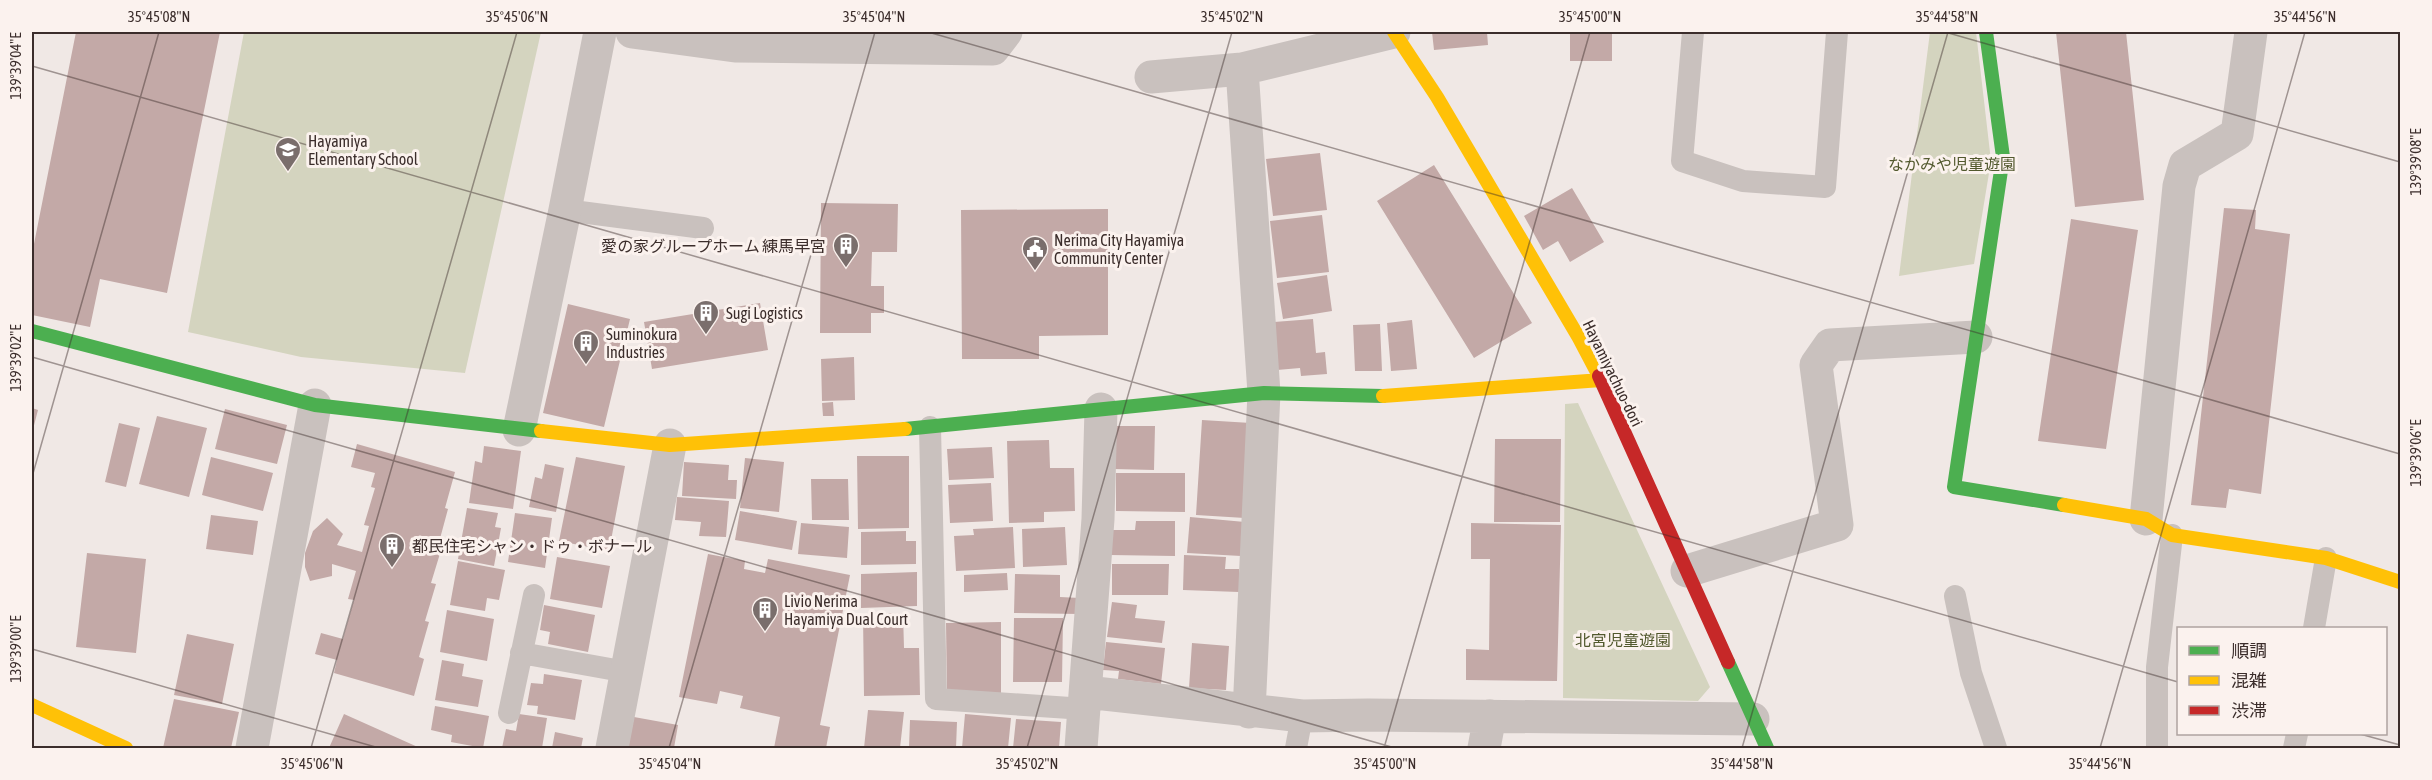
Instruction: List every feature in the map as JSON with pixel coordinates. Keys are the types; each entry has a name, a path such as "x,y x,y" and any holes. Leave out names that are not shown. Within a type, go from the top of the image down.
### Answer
{"street":[{"path":"519,430 600,32"},
{"path":"632,32 735,46 993,49 1006,32"},
{"path":"1151,77 1242,69 1394,32"},
{"name":"Hayamiyachuo-dori","path":"1394,32 1437,97 1579,338 1601,380 1767,748"},
{"path":"1986,32 2003,157 1954,487 2326,558 2400,582"},
{"path":"2159,527 2179,186 2185,165 2237,134 2251,32"},
{"path":"1242,69 1264,393 1250,712"},
{"path":"32,331 315,405 519,430 670,445 930,427 1264,393 1389,396 1601,380"},
{"path":"1687,571 1837,525 1816,365 1830,345 1976,337"},
{"path":"252,748 315,405"},
{"path":"1081,748 1098,519 1101,409"},
{"path":"612,748 670,445"},
{"path":"1085,700 1302,716 1754,719"},
{"path":"32,705 126,748"},
{"path":"1484,748 1490,716"}],"lane":[{"path":"1693,32 1682,161 1743,181 1826,187 1837,32"},
{"path":"565,210 703,228"},
{"path":"930,427 936,699 1085,700"},
{"path":"2157,748 2159,527"},
{"path":"2314,627 2326,558"},
{"path":"509,713 534,595"},
{"path":"1955,596 1971,673 1996,748"},
{"path":"521,653 627,672"},
{"path":"1296,748 1302,716"}],"green space":[{"path":"244,32 541,32 465,373 301,357 188,332"},
{"name":"なかみや児童遊園","path":"1930,32 1976,32 1991,161 1974,264 1899,276"},
{"name":"北宮児童遊園","path":"1578,403 1710,687 1698,701 1563,698 1565,404"}],"building":[{"path":"76,32 220,32 167,293 100,279 90,327 32,315 32,254"},
{"path":"1432,32 1487,32 1488,45 1434,50"},
{"path":"1570,32 1612,32 1612,61 1570,61"},
{"path":"2056,32 2126,32 2144,200 2075,207"},
{"path":"1320,153 1327,210 1273,216 1266,159"},
{"path":"1434,165 1532,323 1474,358 1377,201"},
{"path":"1572,188 1604,242 1570,262 1558,241 1543,250 1524,216"},
{"name":"愛の家グループホーム 練馬早宮","path":"821,203 898,204 897,252 872,252 871,286 884,286 884,313 871,313 871,333 820,333"},
{"path":"2224,208 2256,210 2255,229 2290,234 2261,494 2229,489 2226,508 2191,505"},
{"name":"Nerima City Hayamiya Community Center","path":"1108,209 1108,335 1039,336 1039,359 962,359 961,210"},
{"path":"1322,215 1329,272 1277,278 1270,221"},
{"path":"2071,219 2138,230 2106,449 2038,441"},
{"path":"1327,275 1332,311 1283,319 1277,283"},
{"name":"Sugi Logistics","path":"760,303 768,350 652,369 644,322"},
{"name":"Suminokura Industries","path":"568,304 630,319 604,427 543,413"},
{"path":"1313,319 1316,353 1325,352 1327,374 1301,376 1300,368 1277,370 1274,322"},
{"path":"1412,320 1417,369 1391,371 1387,323"},
{"path":"1380,324 1382,371 1355,371 1353,325"},
{"path":"854,357 855,400 822,401 821,359"},
{"path":"833,402 834,416 823,416 822,403"},
{"path":"32,408 38,410 32,433"},
{"path":"225,409 287,425 277,464 215,449"},
{"path":"157,416 207,428 189,497 139,484"},
{"path":"1202,420 1251,423 1245,518 1196,515"},
{"path":"119,423 140,428 126,487 105,482"},
{"path":"1114,426 1155,426 1154,470 1114,469"},
{"path":"1495,439 1561,439 1560,522 1494,522"},
{"path":"1049,440 1050,468 1074,468 1075,511 1044,512 1044,522 1009,523 1007,441"},
{"name":"都民住宅シャン・ドゥ・ボナール","path":"357,444 455,472 438,546 442,547 431,583 436,584 425,621 429,622 419,657 424,659 414,696 334,673 337,660 315,654 321,633 343,639 354,600 348,599 356,571 332,564 332,576 310,581 305,567 305,553 313,531 327,518 343,534 337,545 362,552 369,526 364,525 375,488 371,487 375,473 351,467"},
{"path":"484,446 521,451 513,509 469,503 475,461 482,463"},
{"path":"992,447 994,478 949,480 947,449"},
{"path":"857,456 909,456 909,528 858,529"},
{"path":"211,457 273,473 263,511 202,495"},
{"path":"576,457 625,466 609,551 559,541"},
{"path":"745,458 784,462 779,512 740,508"},
{"path":"684,462 729,465 728,480 737,480 736,499 682,496"},
{"path":"545,464 564,468 556,512 529,507 535,477 542,479"},
{"path":"1116,473 1185,473 1185,512 1116,511"},
{"path":"811,479 848,479 849,520 812,520"},
{"path":"991,483 993,521 950,523 948,485"},
{"path":"677,497 729,501 726,537 699,536 701,522 675,520"},
{"path":"467,508 498,513 495,527 501,528 494,566 458,559"},
{"path":"740,511 797,521 792,550 735,540"},
{"path":"515,513 552,518 545,568 508,562"},
{"path":"211,515 258,521 253,555 206,549"},
{"path":"1190,517 1245,522 1241,556 1187,553"},
{"path":"1136,521 1175,521 1175,556 1110,555 1110,530 1135,530"},
{"path":"801,523 849,527 847,558 798,554"},
{"path":"1471,523 1561,525 1557,681 1466,680 1466,649 1489,650 1490,559 1471,559"},
{"path":"1013,527 1015,568 956,571 954,536 974,535 973,529"},
{"path":"1065,527 1067,565 1023,567 1022,529"},
{"path":"906,531 906,541 916,541 916,564 861,565 861,532"},
{"path":"87,553 146,559 136,653 76,647"},
{"name":"Livio Nerima Hayamiya Dual Court","path":"708,554 745,561 744,569 765,573 768,559 850,575 820,725 830,727 826,748 774,748 780,717 740,708 743,696 720,691 717,704 679,697"},
{"path":"1184,555 1226,557 1225,569 1239,569 1239,592 1183,590"},
{"path":"557,557 610,566 602,608 550,599"},
{"path":"458,561 505,570 499,600 487,598 485,611 450,605"},
{"path":"1112,564 1169,564 1168,595 1112,595"},
{"path":"917,572 917,606 861,608 861,574"},
{"path":"1007,573 1008,590 964,592 964,575"},
{"path":"1015,574 1060,575 1060,597 1080,598 1079,614 1014,613"},
{"path":"1112,602 1137,605 1135,618 1165,621 1162,643 1107,637"},
{"path":"544,605 595,615 588,652 548,644 550,632 540,630"},
{"path":"447,610 494,619 487,661 440,652"},
{"path":"903,613 904,648 919,648 920,695 864,696 863,614"},
{"path":"1014,618 1063,618 1062,682 1013,682"},
{"path":"1001,622 1001,693 947,694 946,623"},
{"path":"187,634 234,644 222,704 174,695"},
{"path":"1106,642 1165,648 1161,684 1118,679 1119,671 1103,670"},
{"path":"1192,643 1229,646 1226,690 1189,688"},
{"path":"442,660 464,664 462,676 483,680 478,707 435,700"},
{"path":"544,674 582,680 575,720 537,714 538,706 527,705 531,683 543,684"},
{"path":"174,699 239,712 231,748 163,748"},
{"path":"435,706 489,716 483,748 451,742 452,735 431,730"},
{"path":"868,710 904,712 900,748 864,748"},
{"path":"344,714 420,748 329,748"},
{"path":"519,714 547,718 542,748 502,748 506,729 516,731"},
{"path":"965,714 1011,718 1008,748 962,748"},
{"path":"634,717 678,725 674,748 628,748"},
{"path":"1016,719 1061,722 1059,748 1013,748"},
{"path":"910,720 957,722 956,748 909,748"},
{"path":"555,732 583,738 581,748 552,748"}],"traffic: fast":[{"path":"1986,32 2003,157 1954,487 2064,505"},
{"path":"32,331 315,405 541,431"},
{"path":"905,429 1264,393 1383,396"},
{"path":"1728,662 1767,748"}],"traffic: slow":[{"path":"1394,32 1437,97 1599,376"},
{"path":"1383,396 1601,380"},
{"path":"541,431 670,445 905,429"},
{"path":"2064,505 2146,519 2172,535 2326,558 2400,582"},
{"path":"32,705 126,748"}],"traffic: jam":[{"path":"1599,376 1728,662"}],"place":[{"name":"Hayamiya Elementary School","path":"288,173"},
{"name":"愛の家グループホーム 練馬早宮","path":"846,269"},
{"name":"Nerima City Hayamiya Community Center","path":"1035,272"},
{"name":"Sugi Logistics","path":"706,336"},
{"name":"Suminokura Industries","path":"586,366"},
{"name":"都民住宅シャン・ドゥ・ボナール","path":"392,569"},
{"name":"Livio Nerima Hayamiya Dual Court","path":"765,633"}]}
